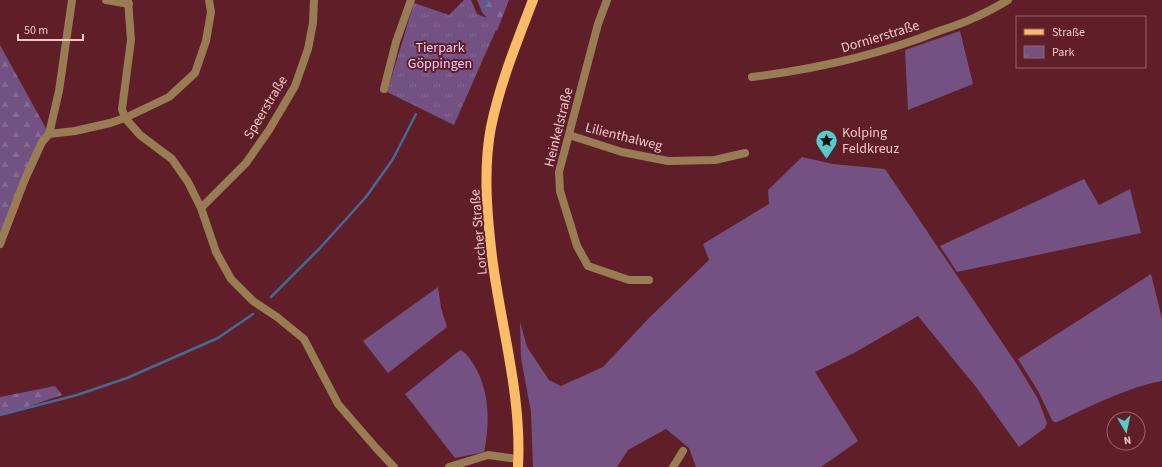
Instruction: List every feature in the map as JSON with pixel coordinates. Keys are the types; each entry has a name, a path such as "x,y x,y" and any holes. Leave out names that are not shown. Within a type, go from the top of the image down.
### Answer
{"main road":[{"name":"Lorcher Straße","path":"518,463 517,410 492,258 487,208 487,160 491,128 505,73 533,0"}],"street":[{"path":"0,244 24,179 42,142 48,134 59,91 72,0"},
{"path":"106,0 129,2 131,40 122,109 125,118 140,135 172,159 188,182 201,208 216,252 231,279 253,301 304,338 338,404 394,467"},
{"path":"48,134 74,132 125,118 169,97 195,73 206,42 211,12 209,0"},
{"name":"Speerstraße","path":"201,208 246,163 269,130 295,86 308,49 313,23 314,0"},
{"path":"384,89 396,42 411,0"},
{"name":"Heinkelstraße","path":"607,0 598,24 559,172 560,191 577,246 588,266 629,280 650,280"},
{"name":"Dornierstraße","path":"752,77 780,74 845,61 917,40 974,18 1008,0"},
{"name":"Lilienthalweg","path":"569,135 622,152 668,161 715,160 745,153"},
{"path":"674,467 683,451"},
{"path":"449,467 488,455 518,463"}],"green space":[{"name":"Tierpark Göppingen","path":"464,0 471,0 477,14 499,23 454,125 387,92 414,3 449,15"},
{"path":"477,0 509,0 497,31 482,12"},
{"path":"960,31 973,84 908,110 905,50"},
{"path":"0,45 49,134 0,244"},
{"path":"802,157 833,164 885,169 1018,366 1038,399 1047,423 1045,428 1019,447 976,387 918,316 854,353 815,372 858,441 821,467 696,467 689,448 666,429 628,450 617,467 533,467 531,412 521,358 520,322 527,347 549,380 561,386 603,367 649,318 709,260 703,244 769,204 768,190"},
{"path":"1084,179 1099,205 1130,189 1141,233 957,272 940,246"},
{"path":"1151,274 1162,319 1162,381 1122,393 1054,422 1038,391 1018,359"},
{"path":"438,287 441,308 447,327 388,373 363,341"},
{"path":"460,350 467,355 479,375 486,396 488,419 484,452 455,458 405,394"},
{"path":"55,386 62,395 0,416 0,397"}],"waterway":[{"path":"485,7 488,0"},
{"path":"271,297 320,248 366,197 393,159 416,114"},
{"path":"0,415 77,395 127,378 218,338 253,314"}],"place":[{"name":"Kolping Feldkreuz","path":"827,160"}]}
